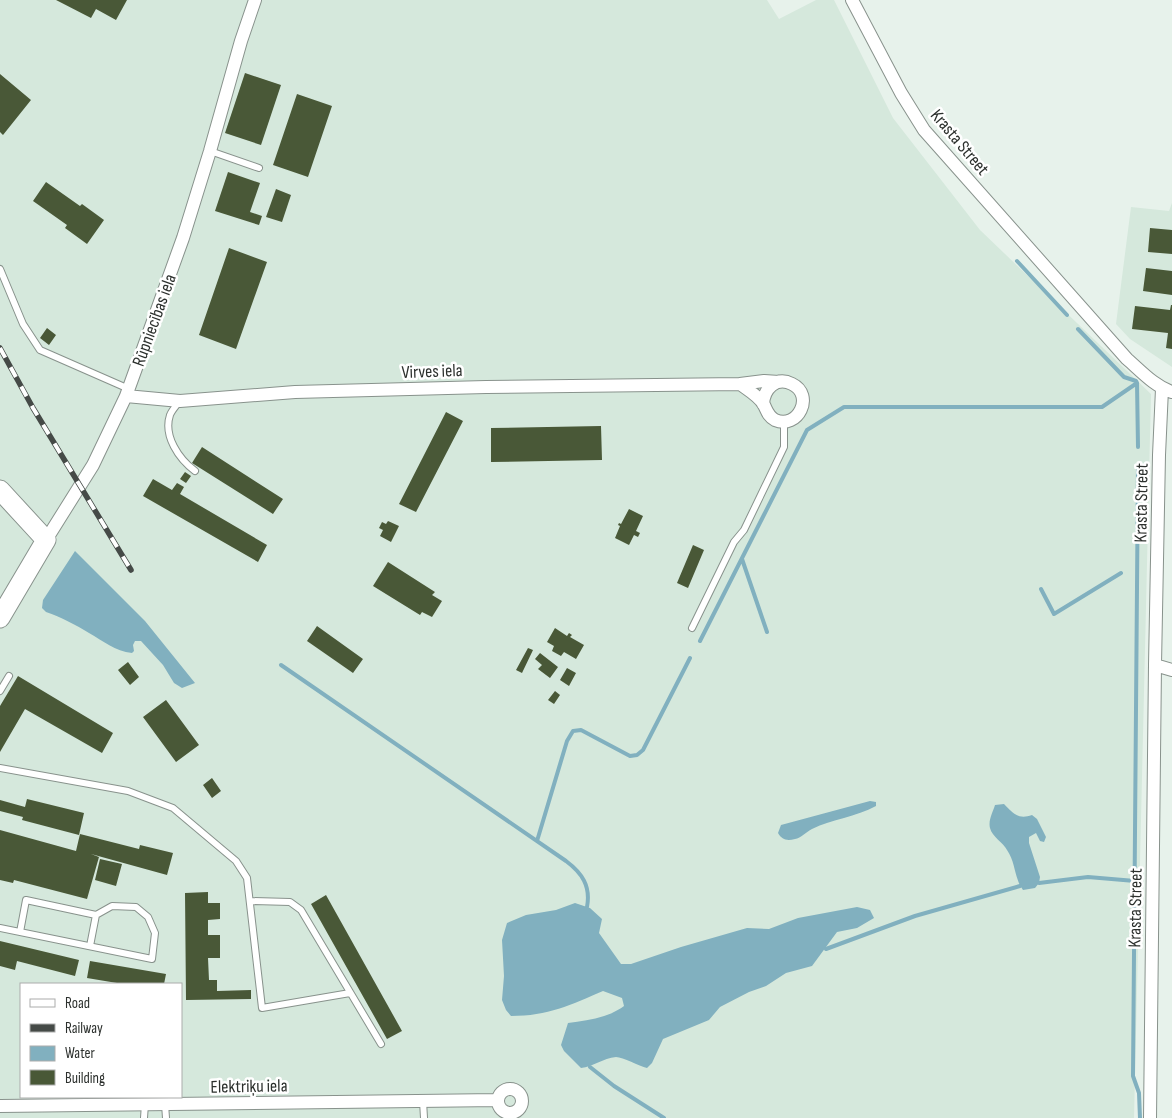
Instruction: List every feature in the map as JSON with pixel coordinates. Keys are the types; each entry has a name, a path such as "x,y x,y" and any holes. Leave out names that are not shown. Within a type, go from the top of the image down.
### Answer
{"main road":[{"path":"0,490 46,540"},
{"name":"Rūpniecības iela","path":"0,618 46,540"}],"street":[{"name":"Rūpniecības iela","path":"46,540 93,464 128,393 183,238 210,152 241,41 255,0"},
{"name":"Krasta Street","path":"852,0 901,93 924,130 1127,358 1146,376 1167,390 1159,455 1150,1118"},
{"name":"Virves iela","path":"128,393 180,401 295,392 486,387 740,384 764,381 794,384 803,395 804,403 798,416 784,422"},
{"path":"763,404 767,390 779,382"},
{"path":"740,384 751,391 763,404 770,417 784,422"},
{"path":"1155,665 1172,670"},
{"name":"Elektriķu iela","path":"505,1090 517,1091 522,1098 523,1102 518,1115 503,1112 500,1108 498,1100 505,1090"},
{"name":"Elektriķu iela","path":"0,1106 498,1100"}],"lane":[{"path":"210,152 259,168"},
{"path":"0,270 23,324 40,350 128,393"},
{"path":"180,401 170,414 168,429 171,442 186,464 195,471"},
{"path":"692,628 734,542 744,530 784,447 784,422"},
{"path":"0,691 9,676"},
{"path":"0,768 128,791 173,808 236,861 247,878 262,1008 350,993"},
{"path":"0,928 152,959 155,933 148,917 136,907 112,906 96,915 26,900 20,932"},
{"path":"250,901 290,902 301,910 381,1044"},
{"path":"90,946 96,915"},
{"path":"423,1101 424,1118"},
{"path":"144,1118 145,1104"},
{"path":"165,1104 166,1118"}],"shaded area":[{"path":"0,0 767,0 779,19 816,0 834,0 893,118 980,230 1151,394 1134,1118 0,1118"},
{"path":"1172,203 1172,367 1130,339 1116,324 1131,207 1169,211"}],"water":[{"path":"75,551 145,621 195,683 182,688 174,683 163,665 141,641 135,641 132,653 120,650 68,621 46,612 42,608 43,600"},
{"path":"870,801 876,802 876,806 810,830 797,838 785,839 778,833 781,825"},
{"path":"1004,804 1019,816 1032,815 1037,819 1046,837 1044,842 1040,841 1036,833 1029,837 1029,843 1040,877 1039,883 1035,888 1023,890 1018,881 1010,855 991,831 990,822 995,805"},
{"path":"575,903 590,908 602,919 599,933 621,964 631,964 747,928 769,929 798,918 857,907 870,910 874,918 857,928 837,932 812,966 786,973 766,986 749,992 720,1007 709,1020 663,1039 652,1063 647,1068 616,1057 581,1068 564,1051 561,1045 568,1023 597,1018 618,1010 624,1006 622,998 603,991 548,1012 511,1016 502,1000 504,976 502,940 507,923 526,915 556,910"}],"building":[{"path":"56,0 127,0 116,20 96,9 91,18"},
{"path":"245,73 281,85 261,145 225,133"},
{"path":"0,74 31,100 3,135 0,132"},
{"path":"297,94 332,106 308,177 273,165"},
{"path":"228,172 260,183 250,212 262,216 259,225 215,211"},
{"path":"46,182 104,220 87,244 65,228 67,225 33,201"},
{"path":"276,189 291,195 282,222 266,217"},
{"path":"1150,228 1172,230 1172,254 1148,252"},
{"path":"229,248 267,262 236,349 199,335"},
{"path":"1146,268 1172,271 1172,295 1143,291"},
{"path":"1171,305 1172,349 1166,348 1168,333 1132,329 1135,306 1170,310"},
{"path":"47,328 56,335 49,345 40,338"},
{"path":"446,412 463,421 416,512 399,504"},
{"path":"601,426 602,460 491,462 491,428"},
{"path":"202,447 283,499 273,514 192,463"},
{"path":"185,472 191,476 186,483 180,479"},
{"path":"153,479 172,490 177,483 184,487 180,494 267,545 258,562 143,496"},
{"path":"629,509 643,516 636,531 640,533 638,537 634,535 629,545 615,538 620,526 618,525 619,523 621,524"},
{"path":"388,521 399,526 391,542 380,536 383,530 379,528 382,522 386,524"},
{"path":"693,545 704,550 688,588 677,583"},
{"path":"388,562 435,592 432,595 442,601 432,617 422,612 420,615 373,586"},
{"path":"317,626 363,659 353,673 307,641"},
{"path":"555,628 567,636 569,633 572,635 570,637 584,645 576,659 564,652 561,656 552,651 554,646 547,642"},
{"path":"528,648 533,650 522,673 516,670"},
{"path":"540,653 558,667 550,678 538,669 542,665 535,659"},
{"path":"128,662 139,677 130,685 118,670"},
{"path":"567,668 576,673 569,686 560,680"},
{"path":"18,676 113,733 102,753 25,709 0,752 0,706"},
{"path":"555,691 560,695 554,704 548,700"},
{"path":"166,700 199,745 176,762 143,717"},
{"path":"212,778 221,791 212,798 203,785"},
{"path":"27,799 84,813 79,835 22,820 23,817 0,811 0,800 25,807"},
{"path":"0,830 76,851 80,834 139,849 140,845 173,853 167,875 91,854 99,857 87,899 14,880 13,883 0,880"},
{"path":"100,859 122,864 116,886 95,880"},
{"path":"208,892 208,903 220,903 220,919 208,920 208,935 220,935 220,958 208,958 209,980 217,980 217,991 251,990 251,999 186,1000 185,893"},
{"path":"326,895 402,1031 387,1039 311,904"},
{"path":"0,941 79,960 75,976 17,961 15,970 0,966"},
{"path":"90,961 166,974 164,983 117,983 87,978"}],"waterway":[{"path":"1017,261 1067,315"},
{"path":"1078,329 1124,377 1136,381 1138,447"},
{"path":"700,641 807,430 844,407 1102,407 1137,383"},
{"path":"1138,465 1133,1076 1139,1093 1140,1118"},
{"path":"742,559 767,632"},
{"path":"1041,589 1054,614 1121,573"},
{"path":"537,841 567,741 573,731 581,730 630,756 637,755 643,750 690,658"},
{"path":"281,665 566,861 577,870 584,881 588,893 587,907"},
{"path":"1039,883 1088,877 1135,881"},
{"path":"826,949 915,916 1020,886"},
{"path":"590,1067 614,1086 664,1118"}],"railway":[{"path":"0,348 33,408 131,570"}]}
